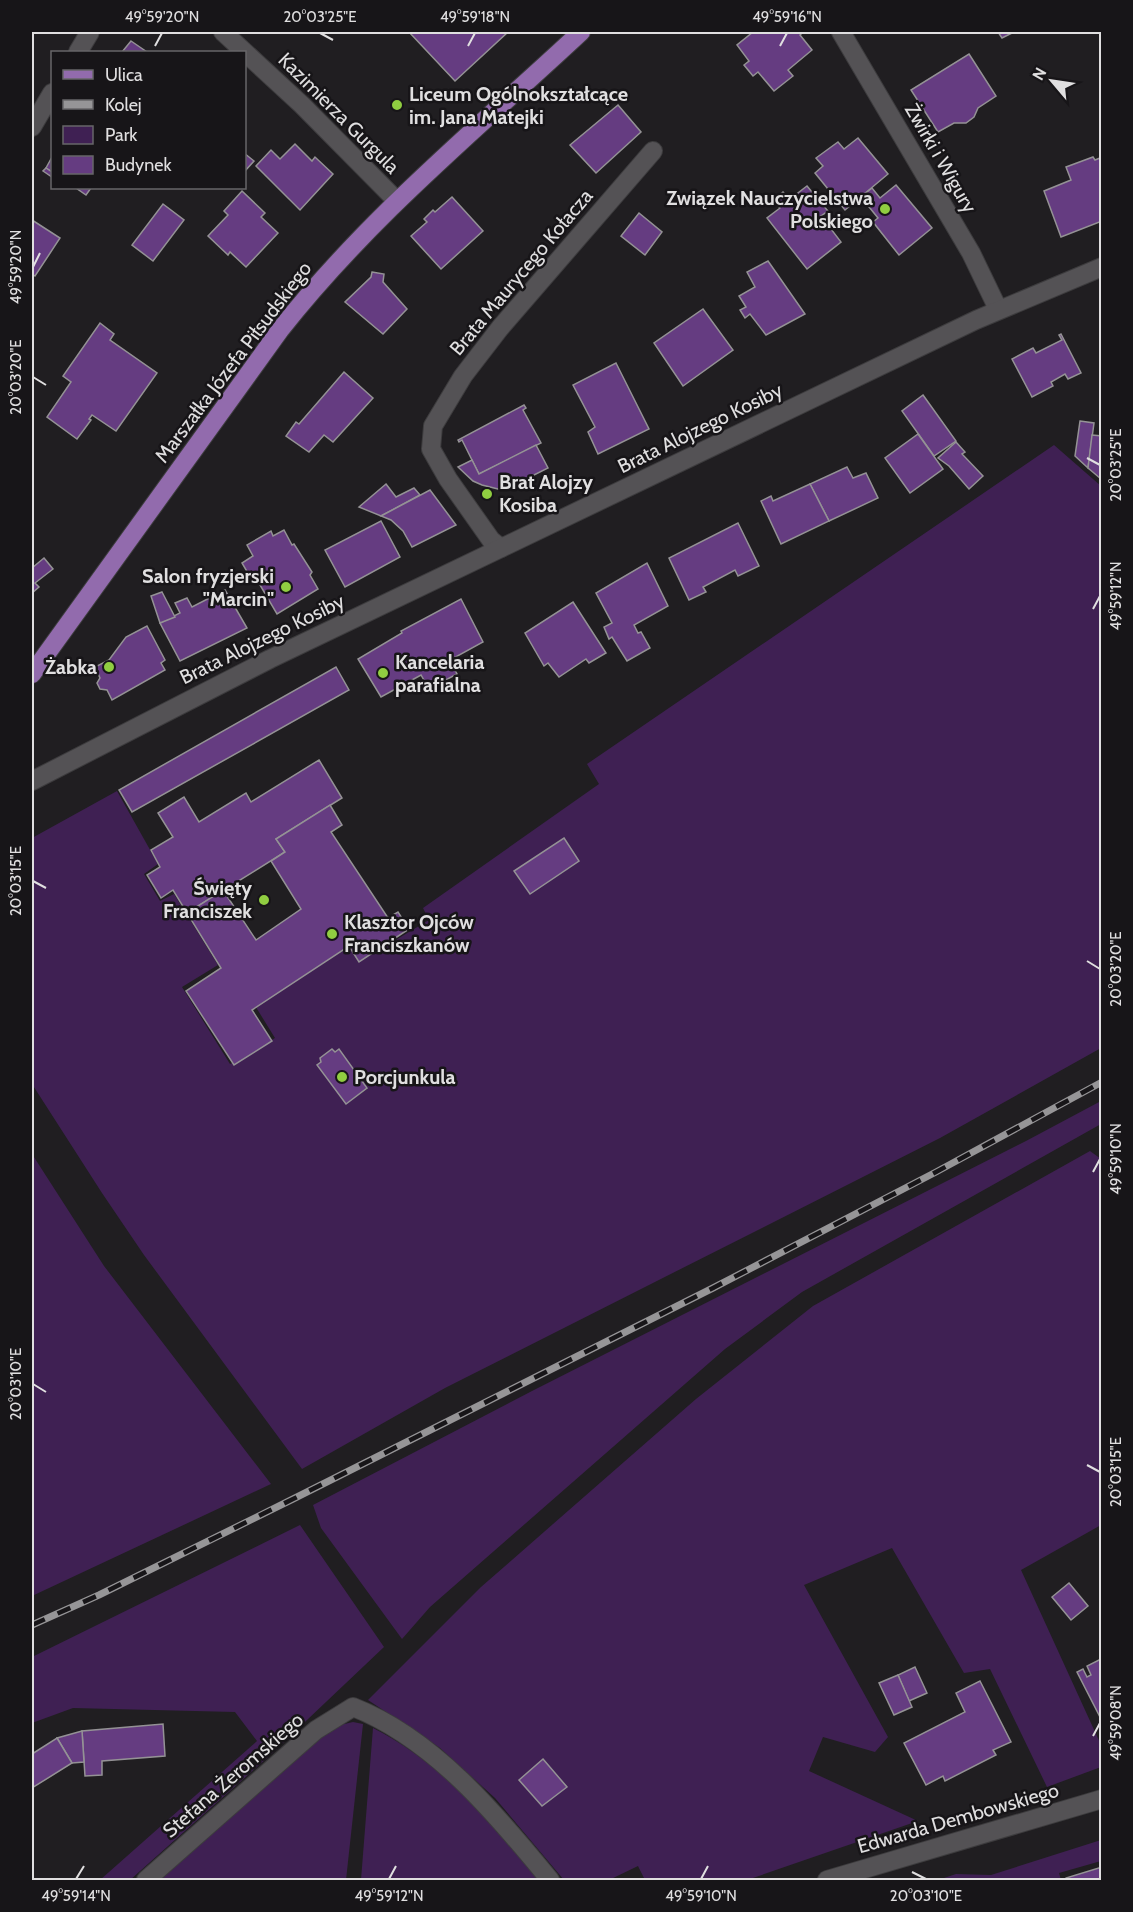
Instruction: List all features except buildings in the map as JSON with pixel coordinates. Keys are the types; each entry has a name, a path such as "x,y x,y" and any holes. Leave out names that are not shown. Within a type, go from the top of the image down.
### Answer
{"main road":[{"name":"Marszałka Józefa Piłsudskiego","path":"32,674 280,330 315,286 397,201 581,32"}],"street":[{"path":"79,51 90,32"},
{"name":"Kazimierza Gurgula","path":"223,32 244,51"},
{"name":"Żwirki i Wigury","path":"841,32 971,253 998,309"},
{"name":"Kazimierza Gurgula","path":"246,53 302,105 397,201"},
{"path":"32,127 51,95"},
{"name":"Brata Maurycego Kołacza","path":"501,548 491,540 448,479 431,449 433,426 464,376 500,328 652,151"},
{"name":"Brata Alojzego Kosiby","path":"32,781 270,659 998,309 1101,267"},
{"name":"Stefana Żeromskiego","path":"146,1881 316,1730 353,1707 401,1732 458,1776 514,1836 550,1881"},
{"name":"Edwarda Dembowskiego","path":"827,1881 1101,1799"}],"green space":[{"path":"1054,445 1101,486 1101,1048 940,1138 445,1388 302,1469 144,1255 32,1084 32,838 117,791 158,864 144,874 160,901 174,894 218,965 182,987 230,1064 275,1038 254,1004 346,944 360,961 389,934 394,941 429,920 423,908 599,784 587,764","holes":["339,1049 367,1089 346,1104 317,1065 321,1062 320,1058 331,1050 335,1052"]},
{"path":"1101,1101 1101,1124 802,1292 725,1349 430,1607 402,1639 321,1528 313,1505"},
{"path":"1090,1151 1101,1159 1101,1525 1021,1570 1101,1745 1101,1767 1047,1787 990,1669 964,1673 892,1548 804,1585 888,1737 875,1752 823,1737 809,1771 918,1821 747,1880 645,1880 638,1866 609,1880 564,1880 495,1798 440,1748 368,1700 481,1587 696,1399 813,1306"},
{"path":"32,1154 104,1266 271,1484 32,1596"},
{"path":"300,1525 384,1647 269,1756 130,1880 100,1880 257,1741 235,1712 73,1708 32,1723 32,1657"},
{"path":"353,1722 363,1724 346,1880 160,1880 329,1730"},
{"path":"373,1728 421,1758 464,1795 484,1815 538,1880 361,1880"},
{"path":"1101,1840 1101,1861 1059,1873 1061,1880 938,1880 956,1874 991,1875"}],"railway":[{"path":"32,1625 99,1595 293,1499 713,1288 936,1172 1102,1082"}],"place":[{"name":"Liceum Ogólnokształcące im. Jana Matejki","path":"397,105"},
{"name":"Związek Nauczycielstwa Polskiego","path":"885,209"},
{"name":"Brat Alojzy Kosiba","path":"487,494"},
{"name":"Salon fryzjerski \"Marcin\"","path":"286,587"},
{"name":"Żabka","path":"109,667"},
{"name":"Kancelaria parafialna","path":"383,673"},
{"name":"Święty Franciszek","path":"264,900"},
{"name":"Klasztor Ojców Franciszkanów","path":"332,934"},
{"name":"Porcjunkula","path":"342,1077"}]}
